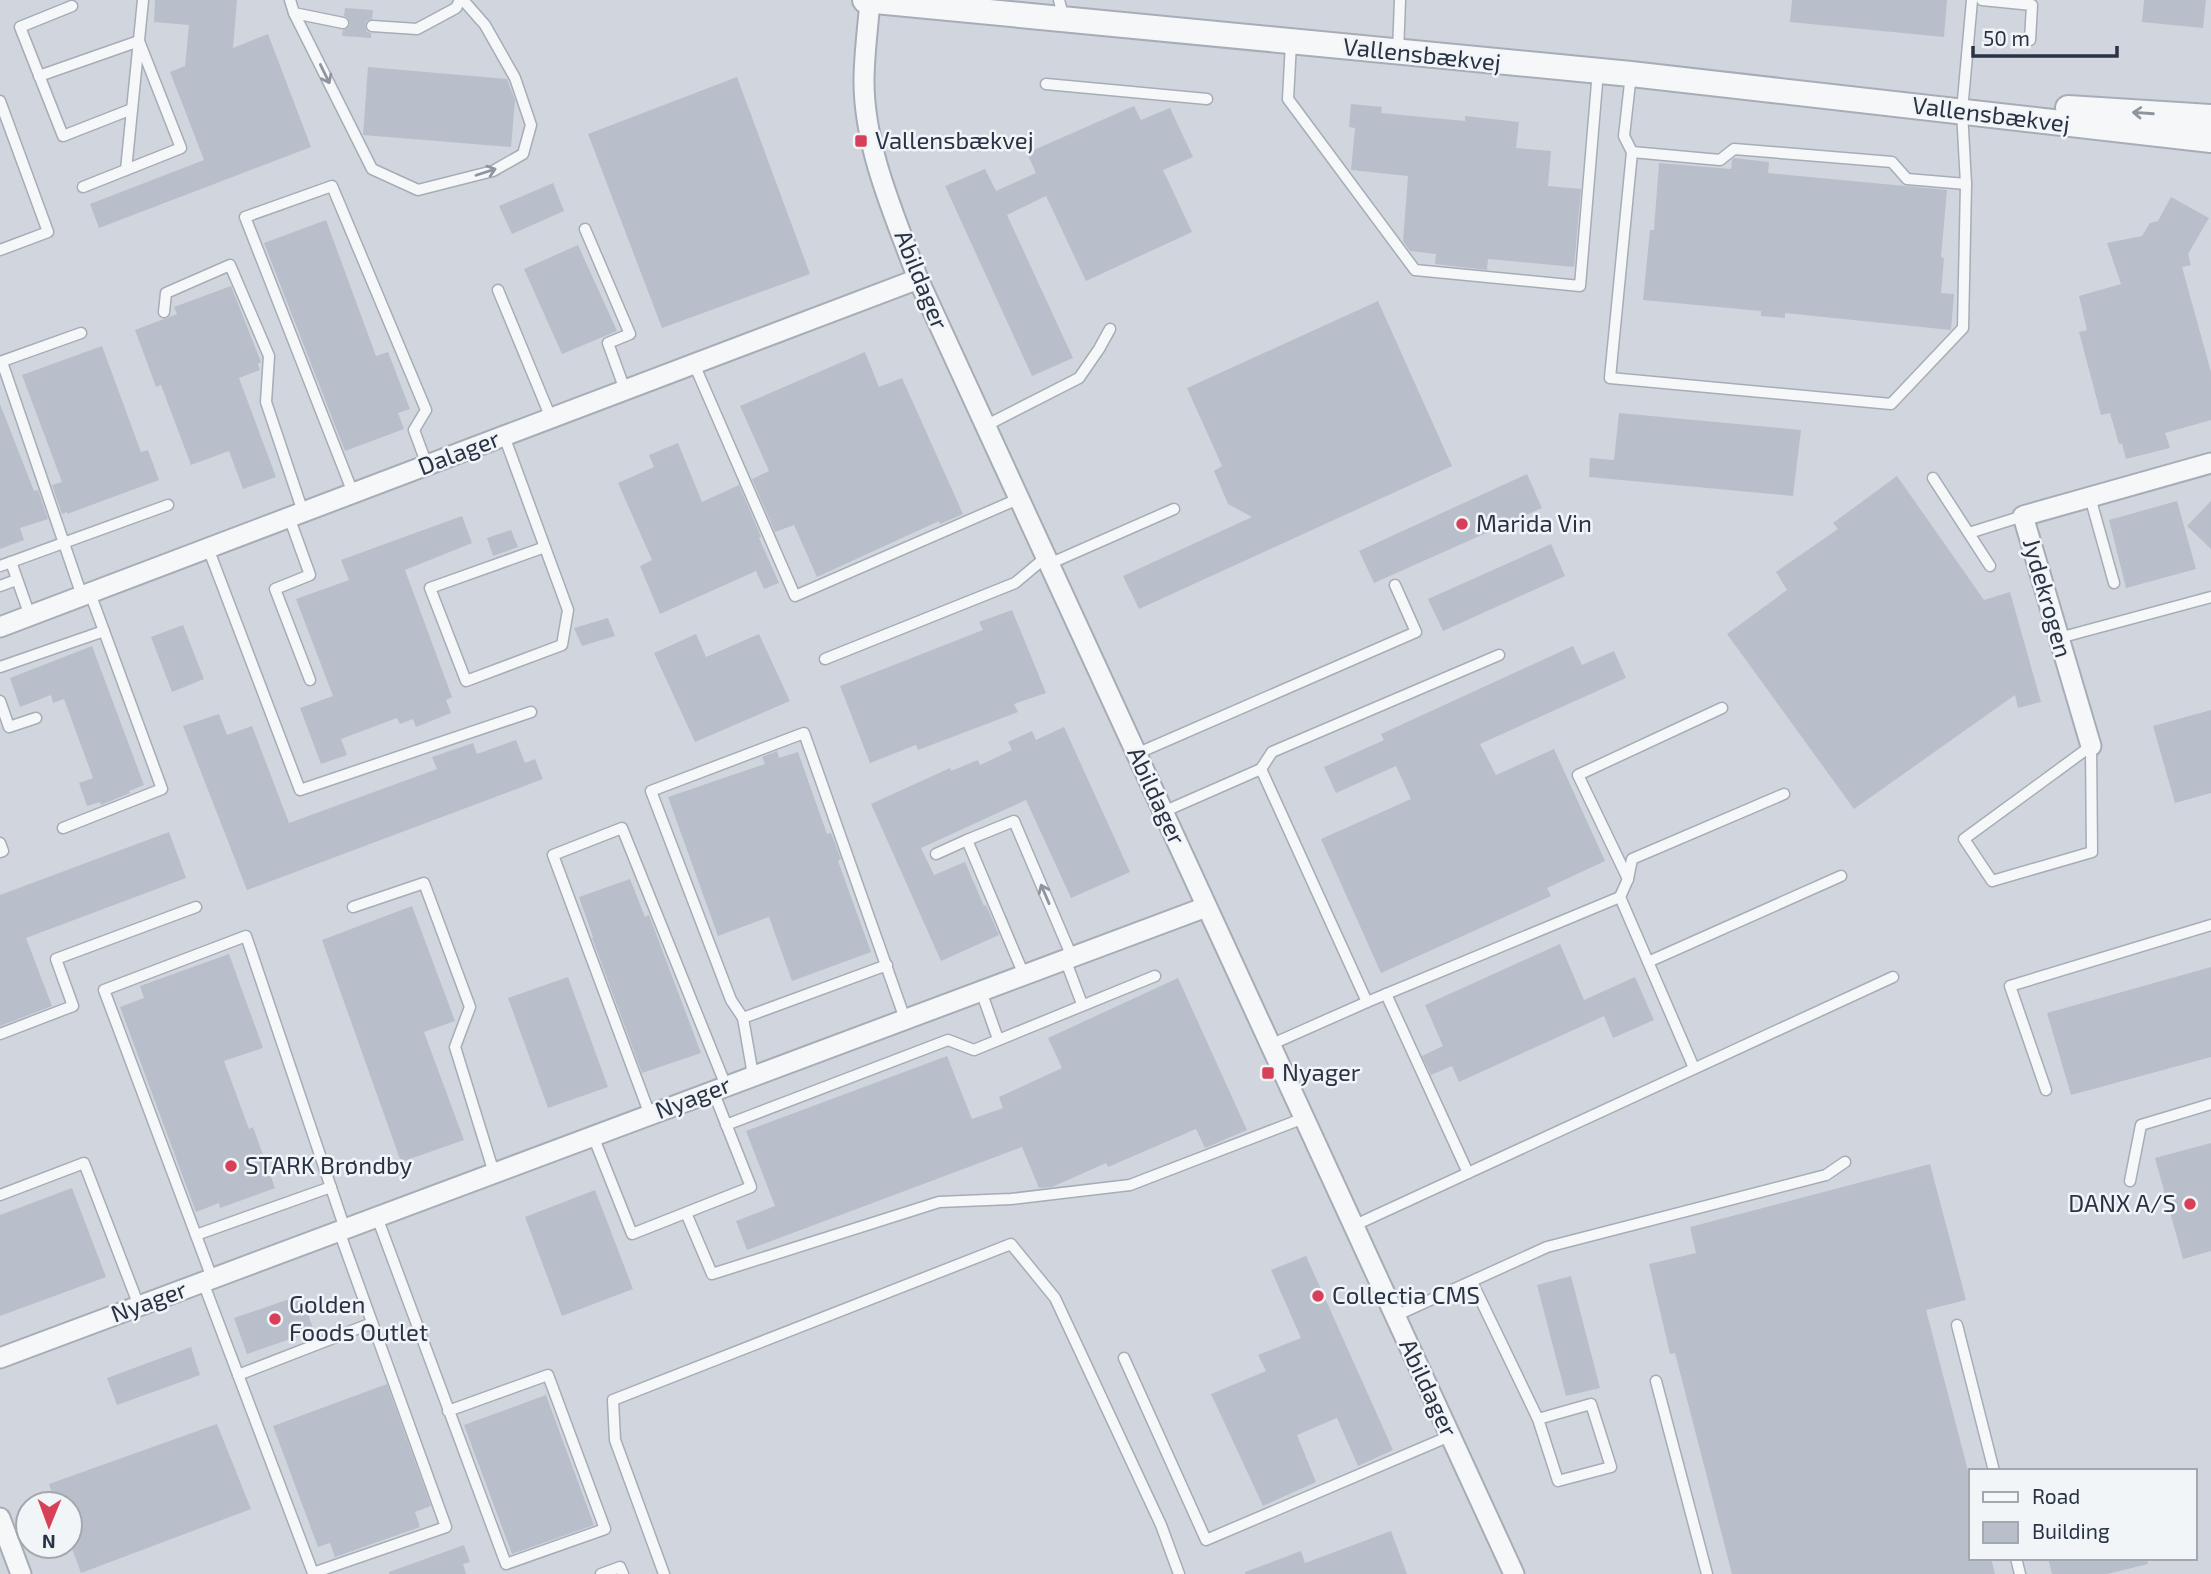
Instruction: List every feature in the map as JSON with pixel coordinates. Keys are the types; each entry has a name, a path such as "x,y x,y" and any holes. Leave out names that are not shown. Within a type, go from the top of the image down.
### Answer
{"street":[{"name":"Vallensbækvej","path":"867,0 1062,10 1291,42 1962,106 2211,117"},
{"name":"Abildager","path":"867,0 864,83 869,127 878,169 918,279 1514,1574"},
{"name":"Vallensbækvej","path":"1962,106 2211,141"},
{"name":"Dalager","path":"0,627 918,279"},
{"name":"Jydekrogen","path":"2091,746 2023,516 2211,463"},
{"name":"Nyager","path":"0,1357 1206,907"},
{"path":"0,1518 21,1574"}],"lane":[{"path":"126,170 143,0"},
{"path":"290,0 372,169 418,190 493,171 523,154 531,125 515,78 485,25 461,0 456,8 417,29 372,26"},
{"path":"1398,52 1400,0"},
{"path":"1631,74 1624,136 1632,152 1610,378 1891,404 1964,328 1966,184 1962,106 1972,0"},
{"path":"1982,0 2032,5 2030,40"},
{"path":"72,6 20,27 62,136 132,109"},
{"path":"294,12 343,23"},
{"path":"39,76 139,41"},
{"path":"83,187 181,148 139,41"},
{"path":"1291,42 1288,99 1415,270 1580,286 1598,71"},
{"path":"1046,85 1208,99"},
{"path":"0,101 48,232 0,250"},
{"path":"1632,152 1720,160 1734,149 1892,162 1908,179 1966,184"},
{"path":"353,493 245,217 332,186 426,410 414,430 427,465"},
{"path":"584,229 629,334 608,343 625,390"},
{"path":"164,312 166,293 230,265 269,356 265,402 310,575 275,589 310,680"},
{"path":"498,290 551,418"},
{"path":"985,426 1079,378 1110,329"},
{"path":"63,828 162,789 104,631 64,544 1,362 81,333"},
{"path":"694,364 795,596 1018,499"},
{"path":"504,436 545,547 568,610 562,645 466,681 430,588 545,547"},
{"path":"1933,478 1990,566"},
{"path":"2090,497 2114,583"},
{"path":"0,566 168,505"},
{"path":"825,659 1015,583 1047,560 1174,509"},
{"path":"1969,533 2023,516"},
{"path":"208,548 300,790 531,712"},
{"path":"11,562 30,615"},
{"path":"0,586 16,580"},
{"path":"1136,754 1416,632 1395,585"},
{"path":"2059,639 2211,597"},
{"path":"0,667 104,631"},
{"path":"1163,811 1261,769 1272,752 1499,655"},
{"path":"0,701 9,727 36,718"},
{"path":"1628,879 1578,775 1722,708"},
{"path":"753,1075 743,1017 731,1000 651,791 804,733 905,1019"},
{"path":"2091,746 2092,852 1992,881 1964,839 2091,746"},
{"path":"1261,769 1367,1002"},
{"path":"1270,1045 1620,897 1628,879 1632,859 1784,794"},
{"path":"936,854 1014,821 1069,958 1082,1004"},
{"path":"593,1136 632,1234 751,1188 726,1125 720,1089 622,828 553,855 650,1115"},
{"path":"967,840 1024,975"},
{"path":"0,843 3,851 0,852"},
{"path":"1648,962 1841,876"},
{"path":"353,907 424,883 470,1007 455,1047 494,1173"},
{"path":"1620,897 1694,1068"},
{"path":"0,1034 73,1006 56,960 196,907"},
{"path":"2046,1090 2010,986 2211,925"},
{"path":"246,936 331,1187 342,1230 372,1323 446,1527 313,1573 238,1375 196,1235 104,990 246,936"},
{"path":"743,1017 887,965"},
{"path":"726,1125 948,1040 974,1050 1155,976"},
{"path":"1353,1226 1893,976"},
{"path":"981,991 998,1039"},
{"path":"1386,994 1468,1173"},
{"path":"2130,1181 2141,1125 2211,1104"},
{"path":"686,1213 712,1274 939,1202 1011,1199 1130,1185 1304,1118"},
{"path":"1395,1316 1547,1247 1826,1175 1846,1162"},
{"path":"0,1195 84,1163 139,1306"},
{"path":"196,1235 331,1187"},
{"path":"377,1217 448,1410 506,1564 604,1529 548,1375 448,1410"},
{"path":"664,1574 615,1440 613,1400 1011,1244 1055,1298 1161,1525 1179,1574"},
{"path":"1472,1282 1538,1419 1558,1481 1611,1467 1591,1404 1538,1419"},
{"path":"238,1375 372,1323"},
{"path":"1957,1325 1993,1469"},
{"path":"1124,1358 1206,1540 1450,1436"},
{"path":"1656,1381 1707,1574"},
{"path":"601,1574 620,1567 623,1574"}],"shaded area":[{"path":"0,0 2211,0 2211,1574 0,1574"}],"building":[{"path":"155,0 237,0 233,48 268,34 311,147 99,228 90,204 204,160 170,72 185,66 189,25 154,22"},
{"path":"1792,0 1947,0 1944,37 1790,22"},
{"path":"2144,0 2206,0 2203,28 2142,22"},
{"path":"345,8 373,10 372,19 366,21 365,26 367,32 371,33 371,38 342,36 343,30 350,24 344,16"},
{"path":"368,67 507,79 515,100 511,147 363,135"},
{"path":"737,77 810,274 662,328 588,134"},
{"path":"1351,104 1382,107 1381,113 1465,121 1465,116 1519,122 1516,148 1551,151 1548,186 1581,189 1574,267 1488,259 1487,270 1435,264 1436,254 1410,251 1403,241 1408,176 1351,170 1355,128 1349,127"},
{"path":"1134,106 1141,120 1170,108 1193,157 1163,170 1192,232 1086,281 1046,196 1007,215 1073,358 1032,376 945,186 985,169 996,191 1036,173 1027,153"},
{"path":"1734,158 1769,162 1768,173 1947,190 1941,293 1954,294 1951,330 1785,313 1785,318 1761,316 1761,311 1643,300 1650,230 1654,230 1659,163 1731,169"},
{"path":"553,183 564,211 512,234 499,206"},
{"path":"2171,197 2209,218 2188,254 2191,265 2182,267 2211,372 2211,420 2165,433 2170,448 2126,459 2110,413 2101,415 2079,332 2087,330 2079,296 2121,284 2107,243 2142,236 2150,223 2158,221"},
{"path":"326,220 376,356 388,352 410,409 398,413 404,429 345,451 264,243"},
{"path":"578,245 617,331 562,354 524,269"},
{"path":"231,286 261,362 258,364 260,370 239,378 276,477 243,489 229,451 191,465 161,385 156,387 135,330 177,314 174,307"},
{"path":"1378,301 1452,466 1139,609 1123,576 1252,517 1228,504 1214,471 1222,466 1187,388"},
{"path":"102,346 141,452 148,450 159,480 62,514 52,485 62,482 22,375"},
{"path":"865,352 879,387 902,378 963,514 940,524 939,521 817,577 794,525 775,532 752,479 769,471 740,406"},
{"path":"0,404 34,491 38,490 48,519 20,528 24,540 0,549"},
{"path":"1619,413 1801,430 1793,496 1589,477 1590,458 1614,460"},
{"path":"678,443 702,502 739,485 779,583 764,589 756,571 660,614 640,566 652,560 618,483 654,467 649,455"},
{"name":"Marida Vin","path":"1527,474 1542,508 1374,583 1359,551"},
{"path":"1897,476 1984,600 2010,592 2041,702 2018,708 2015,695 1854,809 1727,634 1787,590 1776,572 1838,529 1833,523"},
{"path":"2177,501 2196,569 2126,588 2109,520"},
{"path":"2211,501 2211,549 2187,526"},
{"path":"462,516 472,543 405,570 452,697 446,700 451,713 416,727 413,719 400,724 397,718 341,739 347,755 321,764 300,708 333,696 296,599 349,580 341,560"},
{"path":"511,530 518,547 493,556 487,538"},
{"path":"1551,544 1565,576 1443,631 1428,599"},
{"path":"1012,610 1046,693 1014,704 1018,712 918,750 916,745 870,763 840,686 983,630 979,622"},
{"path":"608,618 615,636 582,646 574,628"},
{"path":"183,625 204,679 172,692 151,637"},
{"path":"696,634 706,657 759,634 790,701 695,742 654,653"},
{"path":"92,646 144,785 101,805 100,802 87,806 79,783 93,778 64,699 53,703 51,695 20,707 10,678"},
{"path":"1573,646 1582,665 1614,651 1626,678 1480,744 1496,775 1554,749 1605,861 1547,888 1551,896 1381,973 1321,839 1411,799 1396,766 1336,793 1324,767 1384,740 1381,734"},
{"path":"2211,710 2211,793 2175,803 2153,726"},
{"path":"219,714 227,735 252,726 289,823 437,769 432,757 473,743 477,754 516,740 525,763 535,759 543,779 247,890 183,726"},
{"path":"1064,727 1130,872 1071,898 1026,800 921,848 934,875 965,862 999,935 941,961 871,804 950,768 951,771 978,760 980,765 1012,750 1008,742 1032,731 1036,740"},
{"path":"777,751 779,758 798,752 827,834 831,833 841,859 838,861 871,952 792,981 769,917 718,936 668,797 765,764 762,757"},
{"path":"169,832 186,878 26,938 52,1006 0,1026 0,895"},
{"path":"630,879 645,917 649,915 701,1053 642,1073 579,897"},
{"path":"412,906 455,1021 424,1032 464,1140 401,1162 322,940"},
{"path":"1560,944 1584,1000 1635,977 1654,1020 1613,1038 1604,1016 1459,1082 1452,1066 1431,1075 1422,1056 1443,1046 1425,1005"},
{"path":"229,954 263,1048 224,1061 249,1129 253,1127 275,1188 220,1208 219,1203 196,1212 120,1007 144,998 140,986"},
{"path":"2211,967 2211,1057 2071,1095 2047,1013"},
{"path":"568,977 608,1087 548,1108 508,998"},
{"path":"1178,978 1247,1130 1205,1148 1196,1129 1108,1167 1106,1163 1052,1187 1039,1188 1022,1147 747,1250 736,1221 775,1206 746,1131 947,1056 972,1119 1003,1108 999,1097 1062,1068 1048,1038"},
{"name":"DANX A/S","path":"2211,1143 2211,1251 2183,1259 2155,1158"},
{"path":"1930,1164 1966,1300 1926,1310 1969,1474 1969,1560 1992,1560 1995,1574 1732,1574 1675,1353 1670,1354 1649,1264 1696,1253 1690,1227"},
{"path":"72,1188 106,1277 0,1316 0,1215"},
{"path":"595,1190 633,1289 562,1316 525,1217"},
{"path":"1306,1256 1393,1450 1358,1466 1337,1418 1297,1435 1316,1482 1263,1506 1211,1394 1266,1371 1258,1355 1301,1338 1271,1270"},
{"path":"1571,1276 1600,1388 1566,1396 1537,1285"},
{"path":"301,1295 314,1331 247,1354 234,1318"},
{"path":"191,1347 200,1375 117,1405 107,1378"},
{"path":"387,1384 431,1506 415,1512 420,1527 335,1557 330,1543 318,1547 273,1426"},
{"path":"546,1395 594,1525 512,1554 464,1425"},
{"path":"217,1424 251,1509 81,1573 76,1560 84,1560 84,1490 51,1490 49,1484"},
{"path":"1391,1531 1407,1574 1245,1574 1301,1551 1305,1563"},
{"path":"464,1545 470,1562 463,1564 466,1574 389,1574 389,1572"},
{"path":"2048,1560 2147,1560 2148,1564 2107,1574 2052,1574"}],"place":[{"name":"Vallensbækvej","path":"861,141"},
{"name":"Marida Vin","path":"1462,524"},
{"name":"Nyager","path":"1268,1073"},
{"name":"STARK Brøndby","path":"231,1166"},
{"name":"DANX A/S","path":"2190,1204"},
{"name":"Collectia CMS","path":"1318,1296"},
{"name":"Golden Foods Outlet","path":"275,1319"}]}
